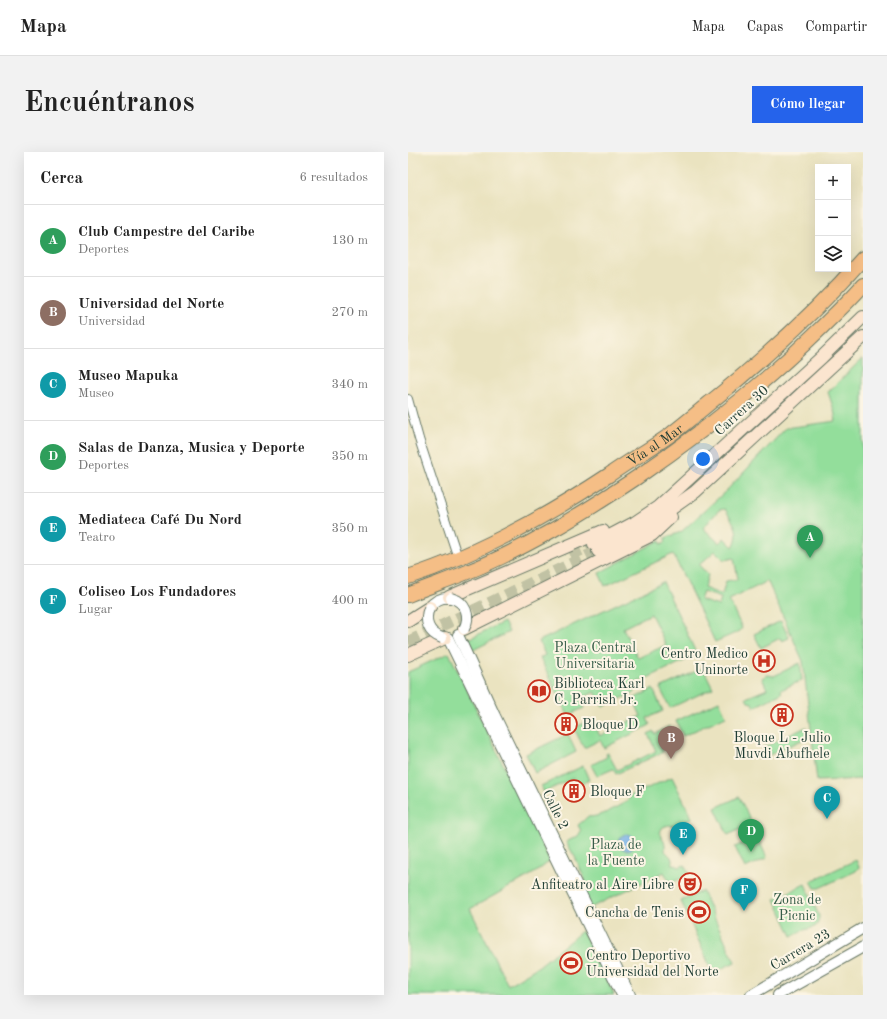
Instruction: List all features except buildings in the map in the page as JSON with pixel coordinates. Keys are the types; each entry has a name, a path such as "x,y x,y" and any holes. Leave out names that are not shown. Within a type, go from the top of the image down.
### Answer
{"highway":[{"name":"Vía al Mar","path":"408,577 458,558 565,504 670,435 739,380 838,286 863,258"},
{"name":"Vía al Mar","path":"408,595 465,573 514,550 604,499 675,452 741,400 793,355 863,285"}],"main road":[{"name":"Carrera 30","path":"863,317 822,357 658,506 596,548 644,528 695,492 863,337"},
{"path":"450,598 597,534 649,507 684,483"},
{"path":"408,655 452,636 652,535 695,492"},
{"path":"408,621 429,607"}],"street":[{"path":"408,399 419,439 458,558"},
{"path":"450,598 460,602 467,612 467,624 452,636 432,632 428,627 426,620 429,607 439,599 450,598"},
{"name":"Calle 2","path":"452,636 622,995"},
{"name":"Calle 2","path":"491,718 630,995"},
{"name":"Carrera 23","path":"751,995 863,928"},
{"name":"Carrera 23","path":"778,995 863,947"}],"green space":[{"path":"863,358 863,779 817,781 803,661 767,580 764,583 729,600 742,628 740,631 715,642 673,554 605,586 599,573 660,540 661,544 666,542 665,538 681,532 727,490 786,428 836,421 828,392","holes":["725,509 737,532 736,542 733,547 724,538 719,543 703,528 719,510","715,551 724,560 734,558 738,579 726,581 722,595 704,588 708,575 699,565","703,592 721,598 719,606 700,600"]},
{"name":"Plaza Central Universitaria","path":"663,582 697,655 632,685 635,692 603,707 595,692 580,699 584,708 568,715 540,658 545,655 539,641","holes":["651,614 666,645 638,658 623,628"]},
{"path":"781,621 789,638 782,641 780,638 761,648 754,634"},
{"path":"504,622 509,632 473,650 468,639"},
{"path":"449,653 550,861 536,872 470,909 508,985 539,966 582,931 598,959 614,995 408,995 408,672"},
{"path":"800,663 802,680 781,690 782,693 754,707 752,703 748,702 746,698 767,689 762,678 767,675 774,676"},
{"path":"703,668 713,688 670,708 660,688"},
{"path":"653,689 663,711 647,718 650,725 604,748 600,740 584,748 574,728 592,719 600,736 641,716 633,699"},
{"path":"719,701 726,716 683,736 676,721"},
{"path":"670,726 676,739 661,746 663,752 616,774 613,769 597,776 591,765 607,757 606,754 608,753 617,770 656,751 648,734 653,731 655,734"},
{"path":"806,727 807,733 804,739 766,755 762,748"},
{"path":"568,734 576,752 535,773 526,754"},
{"path":"583,766 589,780 581,784 574,778 544,792 541,786"},
{"name":"Plaza de la Fuente","path":"672,777 692,818 675,826 669,825 663,827 660,834 665,844 665,851 671,857 673,864 679,867 685,865 690,875 670,883 664,872 590,908 585,895 585,880 575,857 566,842 578,836 581,831 578,825 587,817 593,817 608,812 628,801 630,796"},
{"path":"739,797 752,823 728,835 715,808"},
{"path":"757,836 767,858 745,868 735,847"},
{"name":"Zona de Picnic","path":"856,860 859,867 856,871 819,888 815,888 811,881"},
{"name":"Zona de Picnic","path":"805,884 819,916 818,923 813,928 802,930 792,936 775,899"},
{"path":"702,891 735,962 713,973 681,901"}],"water":[{"path":"624,834 630,834 635,839 633,848 630,850 624,850 619,845 619,839"}],"tunnel":[{"path":"570,555 594,544"},
{"path":"408,642 598,551"}],"place":[{"name":"Club Campestre del Caribe","path":"810,558"},
{"name":"Centro Medico Uninorte","path":"764,661"},
{"name":"Biblioteca Karl C. Parrish Jr.","path":"539,691"},
{"name":"Bloque L - Julio Muvdi Abufhele","path":"782,715"},
{"name":"Bloque D","path":"566,724"},
{"name":"Universidad del Norte","path":"671,759"},
{"name":"Bloque F","path":"574,791"},
{"name":"Museo Mapuka","path":"827,819"},
{"name":"Salas de Danza, Musica y Deporte","path":"751,852"},
{"name":"Mediateca Café Du Nord","path":"683,855"},
{"name":"Anfiteatro al Aire Libre","path":"690,884"},
{"name":"Coliseo Los Fundadores","path":"744,911"},
{"name":"Cancha de Tenis","path":"699,912"},
{"name":"Centro Deportivo Universidad del Norte","path":"571,963"}]}
